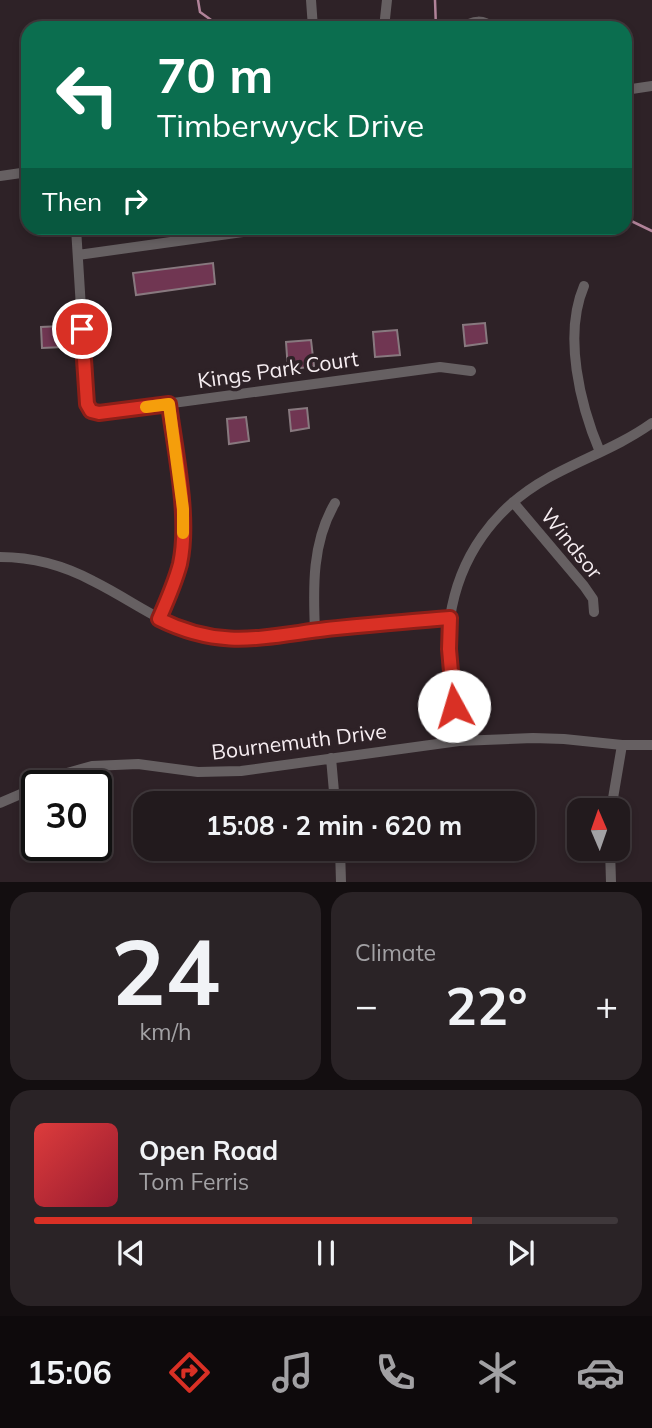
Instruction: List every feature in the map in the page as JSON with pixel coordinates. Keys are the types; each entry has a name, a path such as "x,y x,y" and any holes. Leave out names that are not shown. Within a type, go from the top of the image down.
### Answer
{"street":[{"path":"311,0 312,21"},
{"path":"385,21 387,0"},
{"path":"632,89 652,86"},
{"path":"0,176 21,173"},
{"path":"77,235 78,255 221,235"},
{"name":"Kings Park Court","path":"78,255 87,404 91,411 99,413 440,367 471,371"},
{"path":"584,286 576,311 577,366 586,413 600,452"},
{"path":"159,619 176,578 183,535 183,509 169,404"},
{"path":"459,741 451,676 450,618 457,587 473,548 495,519 513,502 546,479 626,440 652,423"},
{"name":"Windsor","path":"513,502 584,586 593,599 594,612"},
{"path":"316,631 313,587 316,560 325,524 335,503"},
{"path":"0,557 41,562 82,575 181,630 231,640 450,618"},
{"name":"Bournemuth Drive","path":"78,770 92,766 138,764 198,772 228,772 459,741 533,738 652,745"},
{"path":"613,798 622,745"},
{"path":"331,758 334,791"},
{"name":"Bournemuth Drive","path":"0,803 21,794"},
{"path":"340,861 341,882"},
{"path":"610,861 611,882"}],"building":[{"path":"213,263 215,284 136,295 133,273"},
{"path":"485,323 487,343 465,346 463,325"},
{"path":"62,326 63,347 42,348 41,327"},
{"path":"397,330 400,355 375,357 373,332"},
{"path":"311,340 314,366 288,370 286,342"},
{"path":"307,408 309,428 291,431 289,410"},
{"path":"246,417 249,441 229,444 227,419"}],"waterway":[{"path":"198,0 200,12 213,21"},
{"path":"435,0 436,21"},
{"path":"632,221 652,231"}],"slow traffic":[{"path":"146,407 169,404 183,509 183,533"}],"route":[{"path":"82,329 87,404 91,411 99,413 169,404 183,509 183,535 176,578 159,619 181,630 203,636 243,640 390,622 450,618 449,649 454,706"}]}
